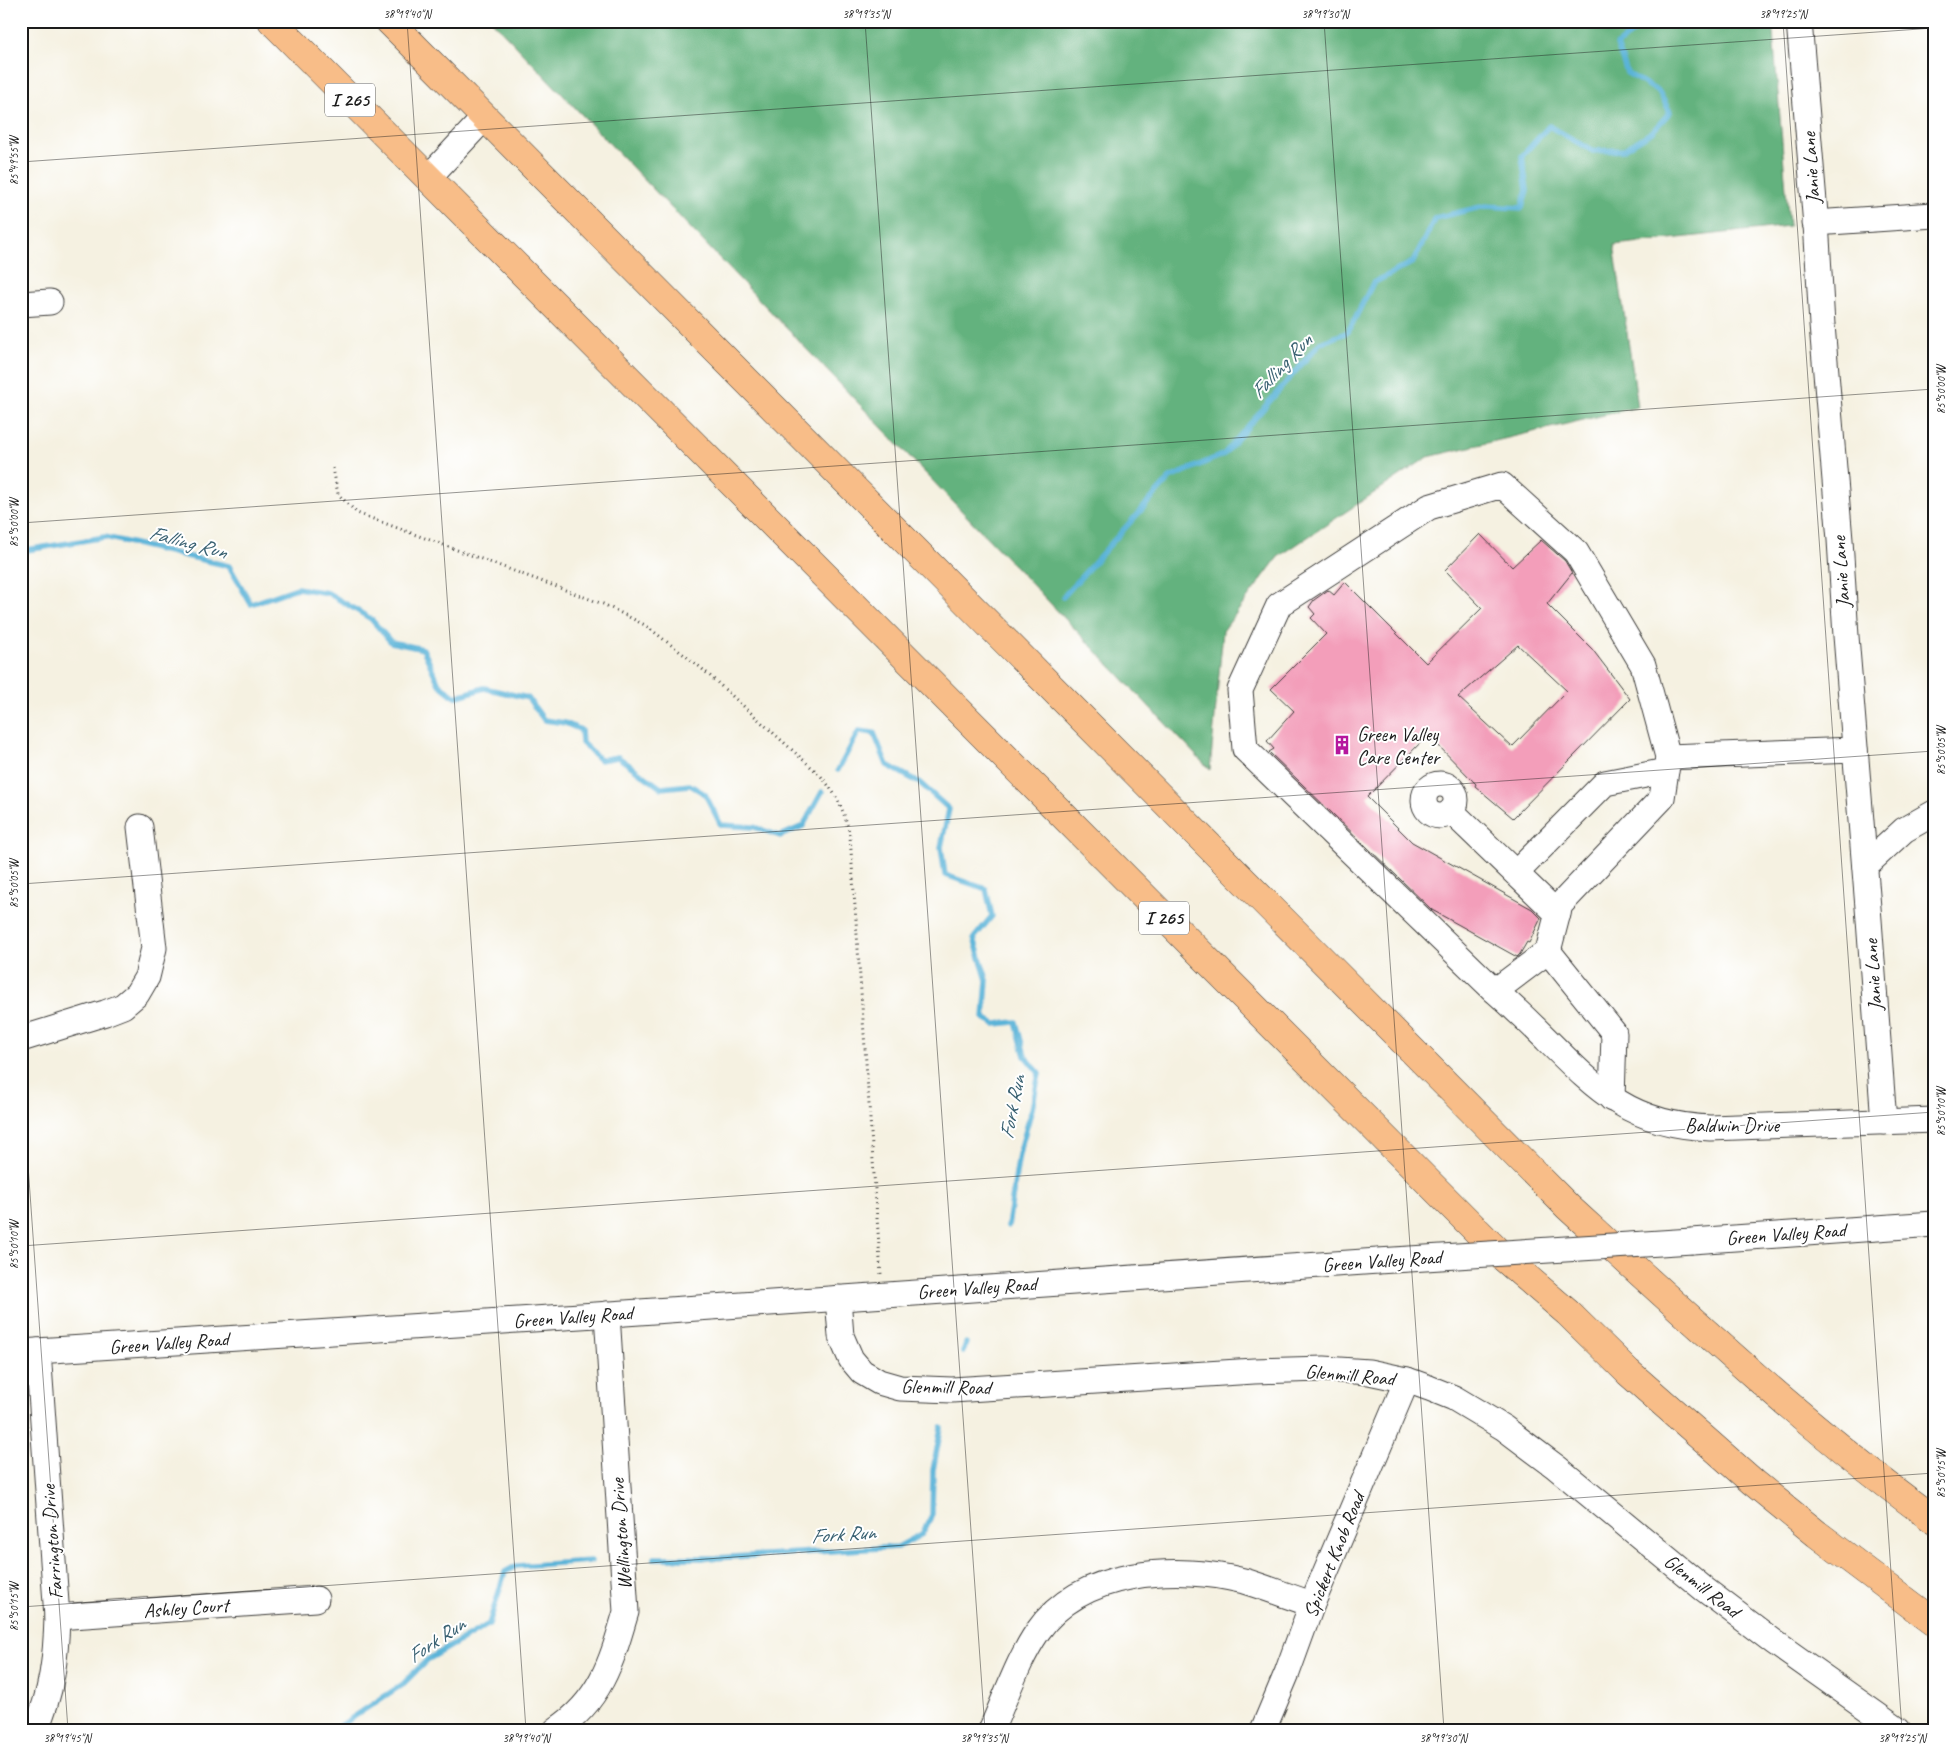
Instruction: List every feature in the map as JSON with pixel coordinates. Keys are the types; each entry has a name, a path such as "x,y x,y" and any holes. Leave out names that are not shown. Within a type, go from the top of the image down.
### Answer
{"highway":[{"name":"I 265","path":"272,21 1504,1258 1568,1313 1628,1372 1753,1482 1817,1534 1934,1622"},
{"path":"389,21 1568,1208 1740,1364 1934,1520"}],"street":[{"name":"Janie Lane","path":"1798,21 1884,1122"},
{"path":"428,178 485,116"},
{"path":"1815,223 1934,215"},
{"path":"21,304 50,302"},
{"name":"Baldwin Drive","path":"1667,764 1643,665 1576,552 1502,485 1429,507 1279,605 1240,690 1244,749 1587,1080 1624,1107 1667,1124 1688,1127 1934,1120"},
{"path":"1516,873 1604,783 1667,764 1855,750"},
{"path":"1503,998 1548,951 1560,905 1662,798 1667,764"},
{"path":"1451,811 1558,914"},
{"path":"1865,866 1904,830 1934,813"},
{"path":"21,1039 123,1006 137,994 147,977 154,948 140,827"},
{"path":"1548,951 1614,1033 1612,1099"},
{"name":"Green Valley Road","path":"30,1352 1934,1224"},
{"name":"Glenmill Road","path":"838,1298 841,1336 851,1358 862,1372 870,1377 879,1382 900,1388 952,1390 1254,1371 1324,1369 1369,1372 1406,1380 1454,1398 1504,1428 1556,1467 1704,1589 1774,1642 1898,1730"},
{"name":"Wellington Drive","path":"556,1730 581,1710 595,1692 608,1667 626,1612 607,1314"},
{"name":"Farrington Drive","path":"30,1352 57,1617 56,1651 51,1684 42,1716 35,1730"},
{"name":"Spickert Knob Road","path":"1262,1730 1287,1673 1312,1604 1406,1380"},
{"path":"991,1730 1027,1651 1039,1630 1054,1612 1071,1598 1090,1588 1134,1576 1204,1575 1244,1582 1312,1604"},
{"name":"Ashley Court","path":"57,1617 316,1599"}],"path":[{"path":"333,468 338,494 356,513 603,604 645,625 700,667 820,775 834,792 844,811 850,836 882,1295"}],"green space":[{"path":"492,21 1772,21 1789,226 1614,245 1638,407 1428,457 1278,557 1223,631 1210,770"}],"building":[{"name":"Green Valley Care Center","path":"1480,534 1512,567 1541,540 1565,561 1572,573 1547,604 1592,649 1630,699 1513,818 1475,786 1476,784 1428,735 1367,797 1412,842 1532,909 1541,918 1529,943 1527,942 1517,957 1432,910 1269,752 1274,749 1267,741 1294,711 1271,689 1326,634 1311,618 1315,614 1309,607 1314,600 1328,590 1334,595 1345,582 1426,663 1482,608 1445,570","holes":["1518,645 1567,691 1512,747 1458,697"]}],"waterway":[{"name":"Falling Run","path":"1063,597 1170,478 1224,454 1320,343 1348,332 1373,283 1413,262 1435,218 1485,206 1522,208 1527,190 1522,156 1549,126 1593,151 1623,150 1652,132 1670,112 1659,92 1627,73 1617,45 1641,26 1658,21"},
{"name":"Falling Run","path":"21,551 105,537 229,566 251,604 297,588 328,593 371,619 391,642 423,649 439,684 455,697 484,688 528,698 544,720 565,723 581,730 582,743 600,760 618,757 661,788 690,785 705,794 721,825 754,827 780,836 803,826 822,792"},
{"name":"Fork Run","path":"838,770 859,731 874,733 887,765 920,783 949,809 941,847 945,875 986,889 992,916 974,938 987,980 984,1018 995,1024 1016,1022 1025,1056 1039,1073 1032,1109 1019,1154 1008,1226"},
{"name":"Fork Run","path":"963,1352 966,1343"},
{"name":"Fork Run","path":"654,1558 715,1558 898,1547 922,1534 932,1515 933,1470 941,1428"},
{"name":"Fork Run","path":"334,1730 403,1684 427,1660 489,1624 505,1572 516,1566 591,1561"}],"place":[{"name":"Green Valley Care Center","path":"1342,745"}]}
